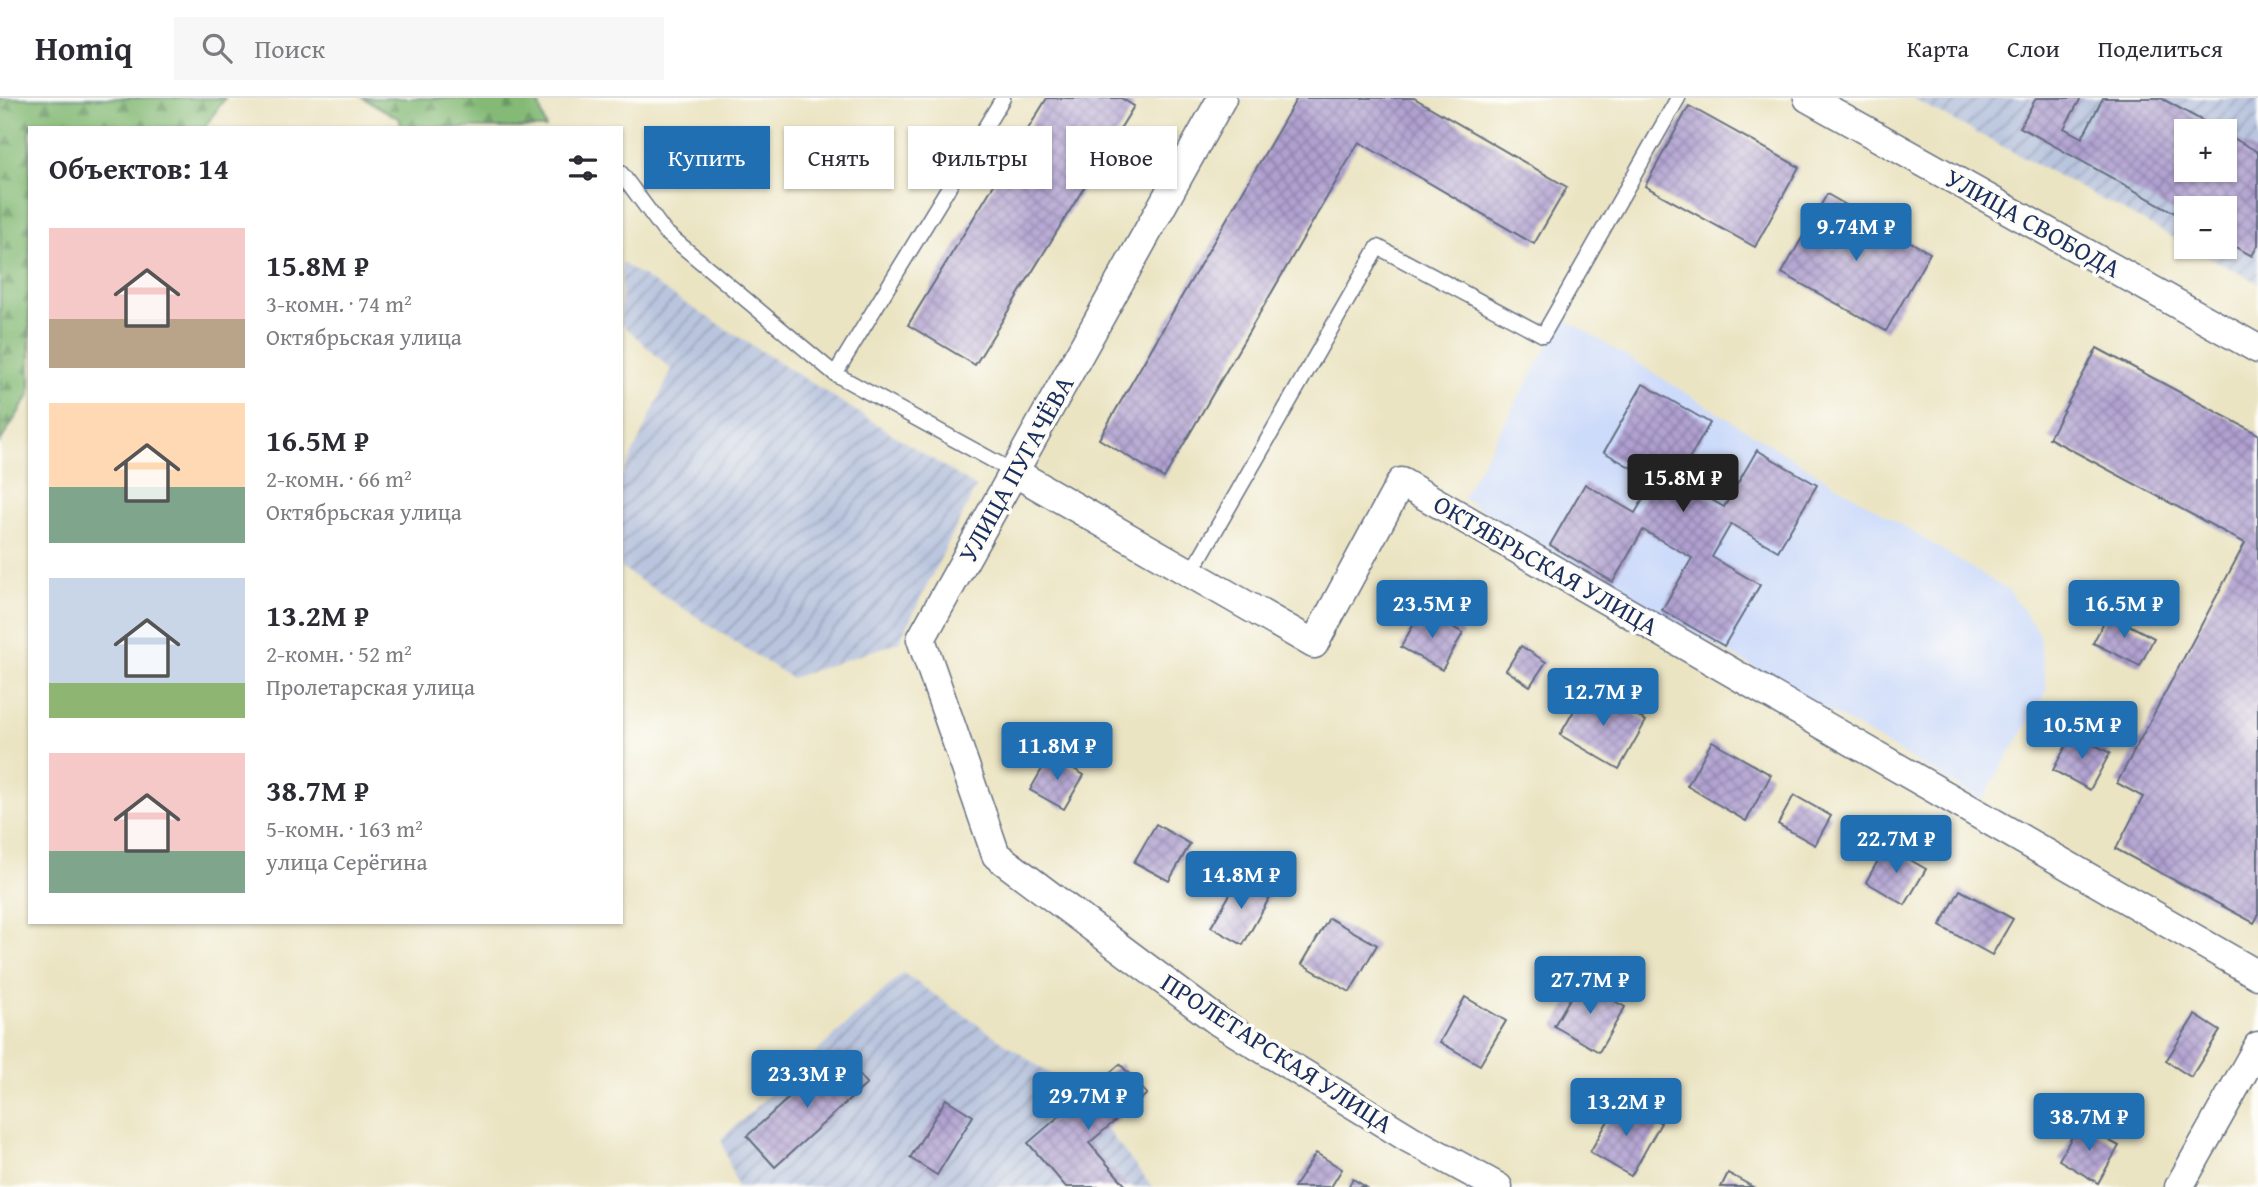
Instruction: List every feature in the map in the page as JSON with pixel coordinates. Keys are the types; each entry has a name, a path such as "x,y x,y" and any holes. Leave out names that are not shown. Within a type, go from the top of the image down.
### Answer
{"street":[{"name":"УЛИЦА ПУГАЧЁВА","path":"996,855 921,639 1222,98"},
{"name":"УЛИЦА СВОБОДА","path":"1808,98 2258,349"},
{"name":"ОКТЯБРЬСКАЯ УЛИЦА","path":"1014,472 1314,644 1401,482 2258,975"},
{"name":"ПРОЛЕТАРСКАЯ УЛИЦА","path":"996,855 1219,1022 1410,1139 1498,1187"},
{"path":"2179,1187 2258,1046"}],"lane":[{"path":"835,374 1003,98"},
{"path":"1191,573 1378,247 1543,335 1678,98"},
{"path":"623,176 664,231 835,374 1014,472"}],"shaded area":[{"path":"1911,98 2258,98 2258,283 2213,259 2237,259 2237,196 2174,196 2174,238"},
{"path":"623,264 976,487 899,642 791,678 623,569 623,474 672,370 623,325"},
{"path":"1564,318 2009,591 2038,632 2047,691 1982,800 1462,498"},
{"path":"903,973 1079,1094 1152,1187 737,1187 721,1139"}],"green space":[{"path":"0,98 225,98 205,126 28,126 28,397 0,442"},
{"path":"363,98 537,98 545,126 400,126 400,119"}],"building":[{"path":"1047,98 1121,98 1134,106 1122,126 1066,126 1066,189 1083,189 975,365 908,325 991,189 1052,189 1052,126 1030,126"},
{"path":"1297,98 1414,98 1567,187 1534,244 1359,142 1164,478 1099,439"},
{"path":"2036,98 2081,98 2064,128 2082,138 2103,98 2161,98 2199,119 2174,119 2174,182 2237,182 2237,140 2258,152 2258,245 2252,256 2237,248 2237,196 2174,196 2174,212 2020,127"},
{"path":"1689,106 1799,167 1755,247 1645,186"},
{"path":"1827,194 1930,253 1886,331 1782,273"},
{"path":"2097,348 2258,434 2258,916 2254,923 2116,849 2143,797 2117,783 2245,543 2049,438"},
{"path":"1643,384 1710,423 1677,480 1724,507 1757,450 1817,485 1778,551 1731,524 1712,557 1760,585 1724,646 1662,610 1692,558 1643,530 1613,582 1550,545 1585,484 1635,513 1654,481 1604,452"},
{"path":"1422,609 1463,633 1442,670 1401,647"},
{"path":"2108,614 2154,638 2140,666 2093,643"},
{"path":"1521,646 1546,662 1530,686 1506,670"},
{"path":"1587,688 1646,721 1619,769 1560,735"},
{"path":"2073,733 2110,753 2090,790 2053,770"},
{"path":"1712,741 1771,775 1746,821 1687,786"},
{"path":"1050,755 1084,775 1064,809 1030,790"},
{"path":"1794,795 1831,816 1815,845 1778,824"},
{"path":"1156,824 1190,844 1169,881 1134,862"},
{"path":"1886,846 1926,869 1905,905 1866,882"},
{"path":"1240,877 1271,895 1243,945 1211,927"},
{"path":"1960,890 2013,919 1992,955 1940,926"},
{"path":"1329,918 1377,945 1350,992 1302,964"},
{"path":"1580,981 1625,1007 1599,1052 1554,1026"},
{"path":"1465,997 1506,1021 1480,1065 1440,1042"},
{"path":"2195,1015 2220,1031 2191,1077 2166,1061"},
{"path":"839,1052 867,1084 775,1167 747,1136"},
{"path":"1120,1064 1147,1094 1089,1143 1127,1187 1066,1187 1028,1143"},
{"path":"946,1099 973,1116 937,1175 910,1158"},
{"path":"1620,1100 1661,1123 1631,1176 1590,1152"},
{"path":"2079,1124 2119,1146 2098,1183 2059,1160"},
{"path":"1316,1153 1342,1169 1331,1187 1294,1187"},
{"path":"1728,1173 1753,1187 1721,1187"},
{"path":"1353,1179 1366,1187 1348,1187"}]}
